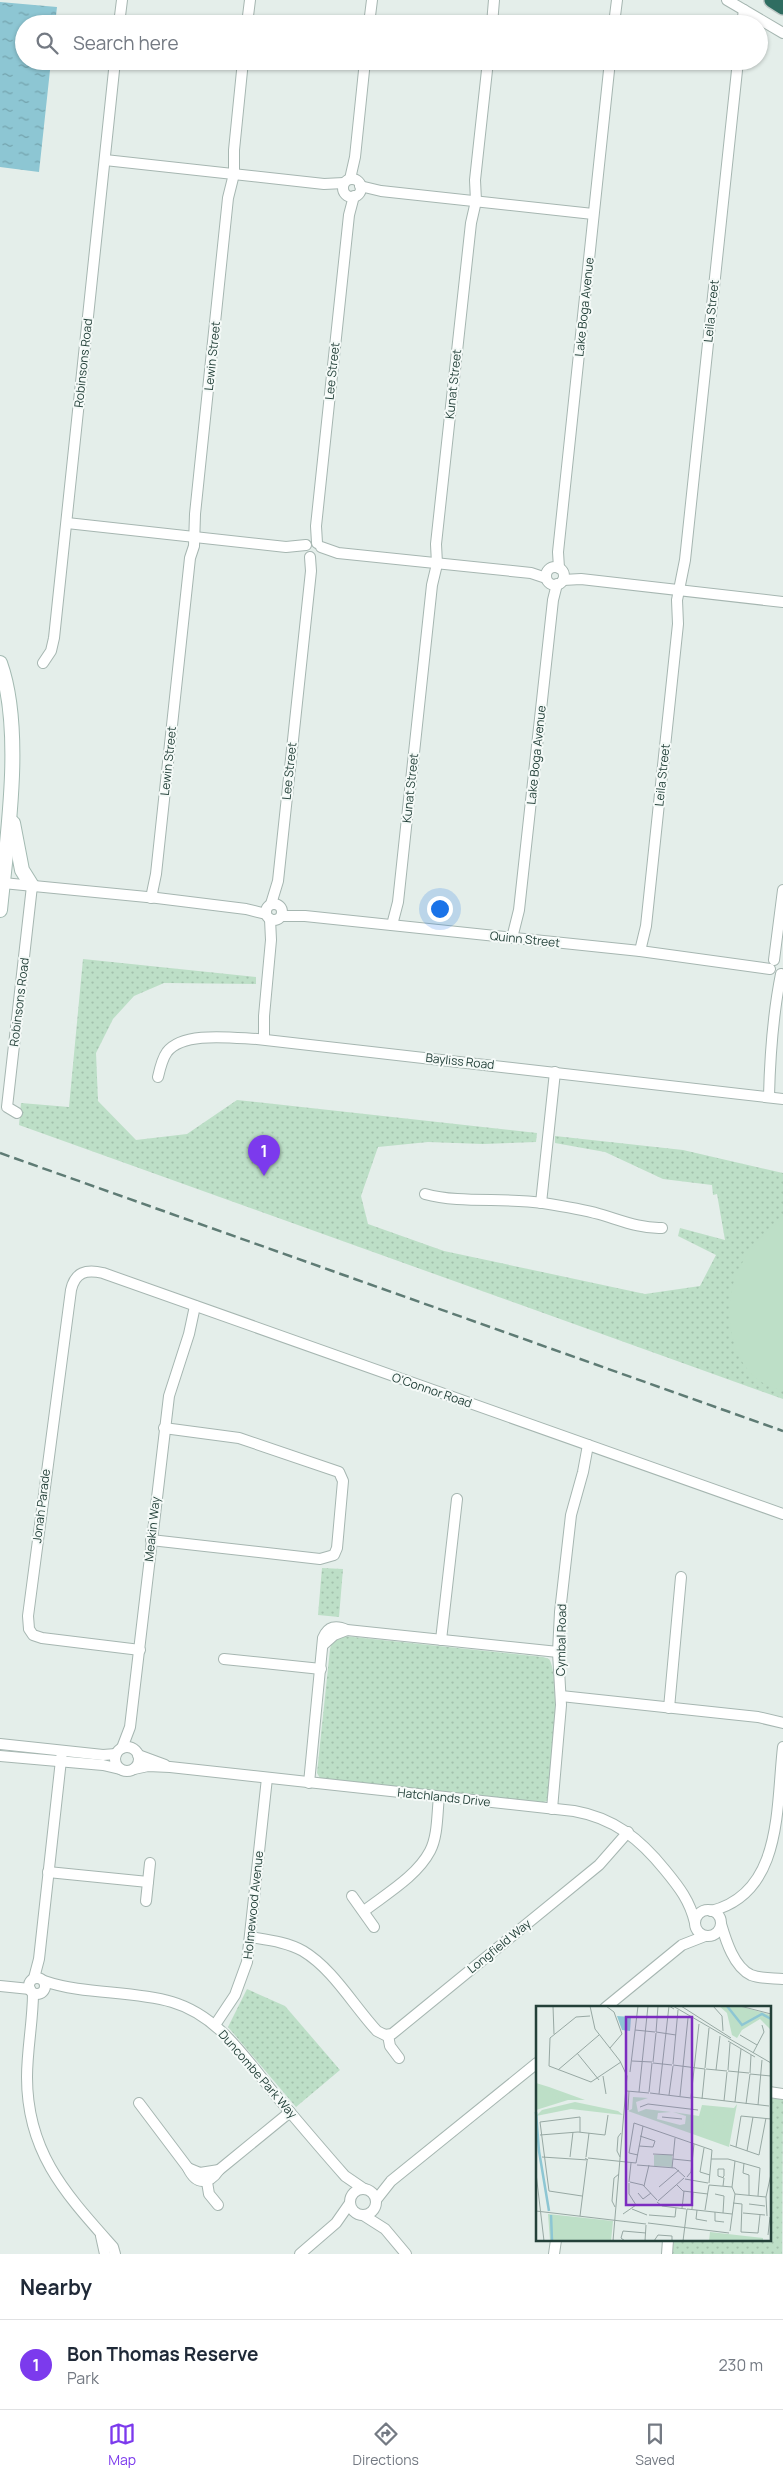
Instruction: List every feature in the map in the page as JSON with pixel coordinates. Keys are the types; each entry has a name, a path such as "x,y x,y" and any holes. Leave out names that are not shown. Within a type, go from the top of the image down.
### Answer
{"highway":[{"path":"772,0 783,6"}],"main road":[{"path":"0,663 7,686 9,708 10,795 0,910"},
{"path":"10,795 19,858 22,870 32,886"}],"street":[{"path":"120,15 122,0"},
{"path":"248,15 250,0"},
{"path":"370,15 372,0"},
{"path":"493,15 494,0"},
{"path":"615,15 616,0"},
{"path":"727,0 752,15"},
{"path":"743,15 744,10"},
{"path":"768,24 783,33"},
{"name":"Robinsons Road","path":"43,663 51,651 54,638 114,70"},
{"name":"Lewin Street","path":"154,898 242,70"},
{"name":"Lee Street","path":"261,1039 365,70"},
{"name":"Kunat Street","path":"396,925 487,70"},
{"name":"Lake Boga Avenue","path":"516,939 609,70"},
{"name":"Leila Street","path":"643,952 737,70"},
{"path":"105,160 593,214"},
{"path":"67,522 783,602"},
{"name":"Quinn Street","path":"3,883 777,967"},
{"name":"Robinsons Road","path":"17,1113 7,1107 32,886"},
{"path":"766,1095 776,995 778,938 783,890"},
{"name":"Bayliss Road","path":"158,1077 168,1050 181,1041 196,1038 261,1039 766,1095 783,1099"},
{"path":"540,1202 555,1072"},
{"path":"425,1194 450,1199 491,1198 540,1202 569,1207 642,1226 662,1228"},
{"name":"O'Connor Road","path":"80,1273 89,1271 103,1273 783,1514"},
{"name":"Jonah Parade","path":"80,1273 73,1282 67,1316 28,1625 33,1635 42,1638 140,1650"},
{"name":"Meakin Way","path":"119,1751 130,1727 170,1389 199,1307"},
{"path":"151,1540 312,1557 328,1552 336,1539 342,1487 336,1477 320,1466 245,1439 164,1428"},
{"name":"Cymbal Road","path":"552,1809 561,1696 558,1652 560,1612 571,1515 592,1446"},
{"path":"441,1640 457,1499"},
{"path":"669,1708 681,1578"},
{"path":"309,1783 324,1644 334,1635 347,1630 558,1652"},
{"path":"224,1659 321,1669"},
{"path":"561,1696 758,1717 783,1723"},
{"path":"758,1717 783,1716"},
{"name":"Meakin Way","path":"130,1727 137,1752"},
{"path":"0,1744 61,1756 127,1771 134,1769 138,1762 137,1752 129,1747 119,1751 61,1756 0,1756"},
{"path":"607,2006 682,1945 718,1932 721,1923 734,1903 752,1887 768,1861 774,1829 783,1747"},
{"path":"119,1751 115,1761 120,1769"},
{"name":"Hatchlands Drive","path":"137,1752 170,1767"},
{"path":"61,1756 33,2012 27,2078 28,2100 42,2152 56,2179 74,2204 100,2235 113,2247 115,2254"},
{"name":"Hatchlands Drive","path":"134,1769 148,1766 170,1767 552,1809 597,1816 625,1830 646,1848 686,1896 709,1910"},
{"name":"Holmewood Avenue","path":"215,2025 235,1995 243,1977 250,1937 267,1778"},
{"path":"364,1911 414,1870 431,1850 439,1797"},
{"name":"Longfield Way","path":"388,2035 395,2032 582,1879 608,1854 625,1830"},
{"path":"146,1901 150,1863"},
{"path":"48,1872 148,1882"},
{"path":"352,1896 374,1927"},
{"name":"Hatchlands Drive","path":"686,1896 695,1924"},
{"path":"682,1945 695,1924 698,1915 734,1903"},
{"path":"709,1910 716,1913 731,1952 745,1971 752,1975 783,1980"},
{"path":"695,1924 700,1933 731,1952"},
{"path":"250,1937 285,1944 303,1952 321,1966 377,2031 388,2035 390,2046 399,2058"},
{"name":"Duncombe Park Way","path":"4,1986 64,1988 173,2002 215,2025 345,2176 365,2189"},
{"path":"336,2223 370,2212 390,2181 536,2064"},
{"path":"770,2092 783,2094"},
{"path":"139,2103 188,2168 193,2178 207,2182"},
{"path":"207,2182 290,2112"},
{"path":"188,2168 200,2173 219,2170"},
{"name":"Duncombe Park Way","path":"345,2176 350,2202"},
{"path":"300,2254 336,2223 353,2194 390,2181"},
{"path":"207,2182 209,2194 218,2205"},
{"path":"365,2189 371,2192 376,2201 385,2229"},
{"path":"350,2202 352,2209 385,2229 406,2254"},
{"path":"100,2235 105,2254"}],"green space":[{"path":"83,959 256,977 256,984 164,983 134,996 113,1019 96,1053 98,1101 136,1140 187,1134 237,1100 537,1133 536,1142 483,1144 428,1142 378,1147 361,1196 368,1224 444,1251 645,1294 700,1286 716,1255 678,1236 680,1228 725,1240 717,1194 713,1195 712,1185 663,1179 605,1152 555,1143 555,1136 683,1150 783,1173 783,1399 19,1125 21,1103 69,1107"},
{"path":"783,1219 783,1390 767,1385 753,1376 743,1363 731,1331 729,1314 730,1297 734,1281 742,1262 760,1238"},
{"path":"322,1568 343,1569 339,1617 318,1615"},
{"path":"344,1636 549,1659 554,1685 555,1729 552,1774 547,1801 541,1803 320,1778 317,1773 330,1649 332,1642"},
{"path":"247,1989 285,2006 340,2070 296,2107 228,2027"},
{"path":"770,2098 783,2099 782,2254 672,2254 674,2242 770,2242"}],"water":[{"path":"0,2 57,7 56,15 15,15 15,70 50,70 39,172 0,167"}],"railway":[{"path":"0,1153 783,1431"}],"place":[{"name":"Bon Thomas Reserve","path":"264,1176"}]}
